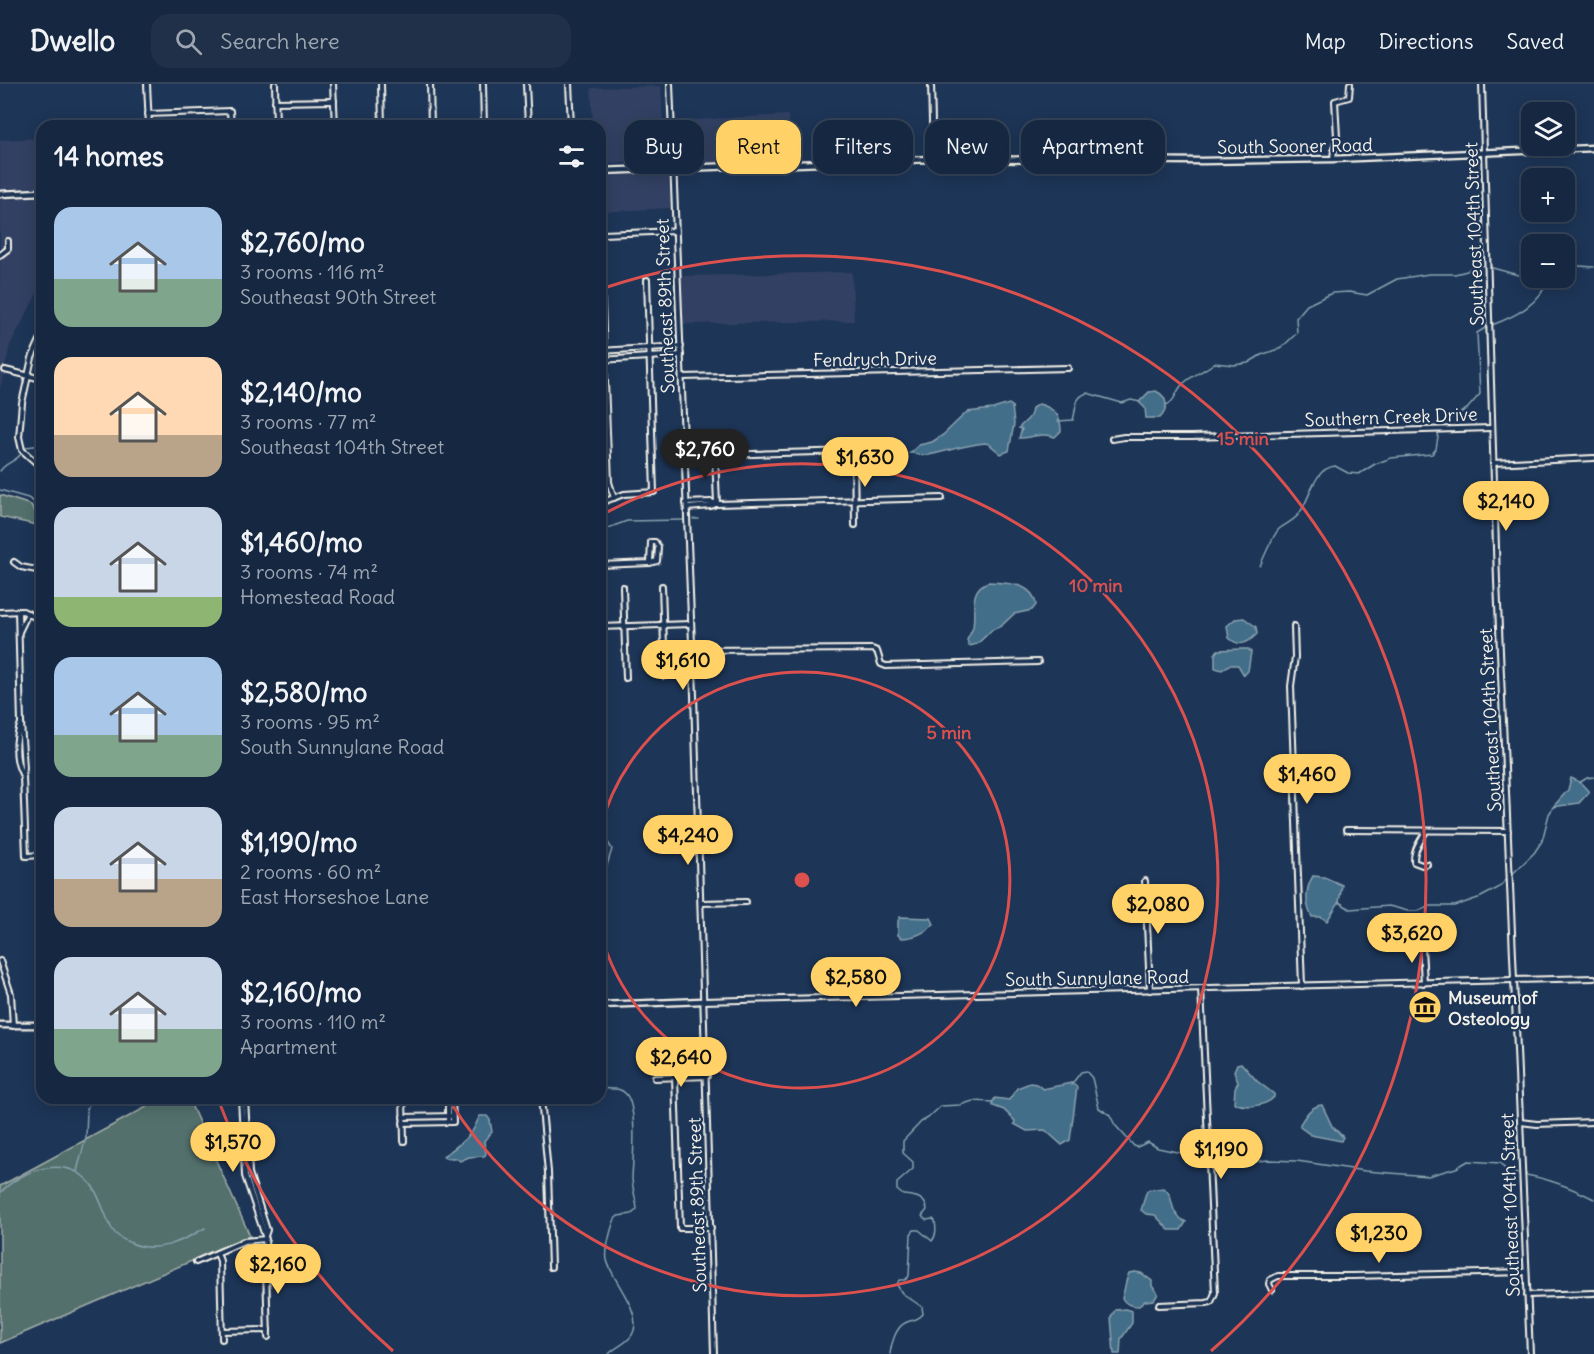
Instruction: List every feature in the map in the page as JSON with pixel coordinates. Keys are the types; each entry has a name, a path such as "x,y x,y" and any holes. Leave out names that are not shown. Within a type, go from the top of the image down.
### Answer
{"main road":[{"name":"South Sooner Road","path":"1009,160 1333,159 1594,148"},
{"name":"South Sooner Road","path":"704,167 925,159"},
{"name":"South Sooner Road","path":"606,171 624,170"},
{"path":"2,194 36,192"},
{"name":"South Sunnylane Road","path":"606,1005 704,1001"},
{"path":"0,1027 36,1025"}],"street":[{"path":"147,84 148,120"},
{"path":"274,84 276,120"},
{"path":"333,84 335,120"},
{"path":"381,84 382,120"},
{"path":"430,84 431,120"},
{"path":"483,84 484,120"},
{"path":"526,84 528,120"},
{"path":"569,84 571,120"},
{"name":"Southeast 89th Street","path":"670,84 671,120"},
{"path":"931,84 932,120"},
{"path":"1333,159 1337,137 1335,101 1349,97 1350,84"},
{"name":"Southeast 104th Street","path":"1482,84 1486,153 1492,463 1530,1354"},
{"path":"275,102 334,101"},
{"path":"148,114 230,111 231,120"},
{"name":"Southeast 89th Street","path":"673,174 707,1076 714,1354"},
{"path":"606,234 676,231"},
{"path":"0,255 8,249 8,241"},
{"path":"606,501 627,493 654,492 646,280"},
{"path":"606,351 681,346"},
{"path":"36,348 21,408 19,437 20,447 36,463"},
{"path":"606,360 681,355"},
{"name":"Fendrych Drive","path":"682,377 1068,368"},
{"path":"5,370 36,378"},
{"name":"Southern Creek Drive","path":"1112,439 1491,428"},
{"path":"606,430 609,482 614,498"},
{"path":"717,504 716,455 854,451 855,525"},
{"path":"1492,463 1594,458"},
{"path":"686,505 711,502 717,504 942,498"},
{"path":"606,565 650,563 658,559 658,547 655,542 651,542 650,546 650,563"},
{"path":"14,562 21,567 36,570"},
{"path":"662,586 665,676"},
{"path":"623,587 626,678"},
{"path":"18,611 21,621 19,632 21,723 16,738 17,762 23,776 26,856 36,855"},
{"path":"0,612 18,611 36,618"},
{"path":"21,621 28,613"},
{"path":"606,627 691,624"},
{"path":"1294,626 1295,657 1291,686 1302,986"},
{"path":"692,650 872,649 878,653 881,664 886,666 1038,662"},
{"path":"1346,830 1508,831"},
{"path":"1426,831 1415,853 1414,862 1427,864"},
{"path":"1145,881 1150,990"},
{"path":"701,903 746,902"},
{"path":"1420,941 1424,983"},
{"path":"0,961 11,994 13,1026"},
{"name":"South Sunnylane Road","path":"704,1001 1594,978"},
{"path":"1159,1305 1211,1302 1215,1293 1201,988"},
{"path":"655,1078 707,1076"},
{"path":"675,1077 680,1228 711,1228"},
{"path":"243,1104 245,1159 250,1182 267,1230 268,1337"},
{"path":"402,1104 404,1141"},
{"path":"403,1123 450,1122 450,1104"},
{"path":"542,1104 548,1172 551,1267"},
{"path":"403,1117 450,1116"},
{"path":"1520,1122 1537,1124 1594,1122"},
{"path":"206,1128 244,1127"},
{"path":"196,1262 246,1240 266,1237"},
{"path":"217,1253 220,1261 222,1339"},
{"path":"1272,1290 1270,1280 1278,1276 1526,1272"},
{"path":"1527,1295 1594,1293"},
{"path":"222,1331 268,1330"}],"shaded area":[{"path":"661,86 663,120 624,120 624,163 606,164 606,120 593,120 591,88"},
{"path":"788,115 788,120 716,120 716,166 704,167 704,120 690,120"},
{"path":"36,138 36,187 0,189 0,140"},
{"path":"666,174 669,180 670,208 606,212 606,176"},
{"path":"36,197 36,295 10,345 0,390 0,199"},
{"path":"852,272 854,321 683,324 680,276"},
{"path":"1156,391 1165,400 1165,410 1160,418 1146,418 1145,408 1139,402 1149,392"},
{"path":"1009,404 1012,406 1014,424 1009,451 1001,454 985,443 929,455 910,453 919,445 932,442 943,435 967,412 993,409"},
{"path":"1039,404 1058,416 1061,431 1055,437 1041,435 1019,438 1022,429 1019,428 1029,417 1032,408"},
{"path":"988,582 1018,585 1030,592 1036,605 1032,610 1014,614 977,644 969,646 967,640 973,627 975,595 982,585"},
{"path":"1244,618 1256,627 1257,634 1247,642 1240,644 1229,638 1227,626 1235,619"},
{"path":"1248,649 1251,652 1248,671 1244,675 1238,665 1229,665 1222,670 1215,668 1215,654 1218,650"},
{"path":"1571,778 1580,782 1589,792 1579,803 1553,807 1568,790"},
{"path":"1313,876 1324,877 1342,885 1339,902 1327,921 1321,917 1312,917 1308,907 1307,891"},
{"path":"900,917 931,918 934,924 919,934 901,938 898,935"},
{"path":"1241,1063 1257,1081 1274,1094 1274,1097 1266,1103 1255,1106 1234,1103 1235,1088 1238,1082 1234,1071 1237,1064"},
{"path":"1030,1083 1043,1089 1071,1083 1077,1087 1070,1140 1062,1145 1045,1130 1027,1131 1014,1124 1015,1121 1004,1110 993,1106 995,1098 1009,1100 1017,1088"},
{"path":"1322,1105 1332,1126 1343,1137 1341,1141 1311,1135 1300,1127 1309,1112"},
{"path":"480,1116 487,1116 490,1120 492,1132 484,1141 486,1154 460,1161 456,1158 445,1158 443,1156 470,1134"},
{"path":"1164,1188 1170,1196 1176,1214 1186,1222 1181,1230 1169,1230 1155,1215 1146,1214 1141,1210 1148,1190"},
{"path":"1395,1223 1401,1233 1395,1242 1388,1248 1384,1245 1377,1250 1368,1247 1371,1239 1379,1234 1385,1225"},
{"path":"1129,1273 1141,1273 1152,1281 1152,1286 1158,1294 1154,1300 1145,1301 1139,1306 1129,1305 1122,1298"},
{"path":"1115,1310 1132,1311 1132,1323 1121,1339 1120,1354 1114,1354 1111,1317"}],"green space":[{"path":"0,495 31,505 36,513 36,525 0,517"},
{"path":"152,1104 191,1104 250,1236 0,1343 0,1186"}],"waterway":[{"path":"1166,405 1173,400 1184,383 1214,363 1234,365 1248,363 1261,355 1281,348 1297,333 1296,318 1307,305 1332,293 1349,292 1367,295 1397,279 1429,274 1455,274 1467,271 1474,265 1485,266"},
{"path":"1575,266 1594,267"},
{"path":"1489,267 1521,274"},
{"path":"1492,325 1526,308 1544,288"},
{"path":"1260,566 1279,529 1298,515 1317,479 1327,468 1335,466 1348,473 1359,474 1391,458 1432,454 1436,449 1439,431 1445,421 1467,409 1480,394 1477,333 1487,327"},
{"path":"1058,421 1073,420 1077,401 1087,393 1122,403 1131,400 1140,402"},
{"path":"26,447 36,446"},
{"path":"0,471 21,454"},
{"path":"0,490 28,498 36,503"},
{"path":"693,519 699,519"},
{"path":"606,529 627,521 683,520"},
{"path":"1579,783 1594,777"},
{"path":"1339,902 1350,909 1389,906 1418,911 1430,906 1455,906 1481,897 1498,888 1534,853 1542,841 1549,814 1553,808"},
{"path":"606,841 612,849 606,868"},
{"path":"1071,1085 1081,1072 1086,1071 1092,1078 1099,1108 1110,1115 1115,1125 1134,1146 1148,1142 1158,1148 1191,1155 1200,1164 1269,1160 1297,1161 1365,1171 1428,1176 1456,1168 1468,1161 1500,1163 1504,1168 1517,1174"},
{"path":"606,1088 620,1090 630,1101 634,1134 632,1181 637,1209 632,1214 618,1216 610,1233 607,1260 630,1306 635,1325 629,1339 609,1354"},
{"path":"890,1354 899,1328 923,1314 922,1307 902,1293 897,1285 899,1280 905,1280 909,1276 911,1234 914,1230 919,1230 932,1241 936,1231 935,1221 926,1220 922,1216 927,1210 924,1202 915,1197 903,1195 897,1190 897,1183 913,1169 913,1162 903,1153 903,1141 941,1106 960,1105 973,1101 993,1102"},
{"path":"77,1171 86,1137 89,1104"},
{"path":"0,1193 10,1184 33,1171 60,1167 83,1176 93,1187 114,1231 128,1242 141,1246 160,1247 178,1242 205,1228"},
{"path":"1526,1175 1561,1184 1594,1199"}],"place":[{"name":"Museum of Osteology","path":"1425,1007"}]}
